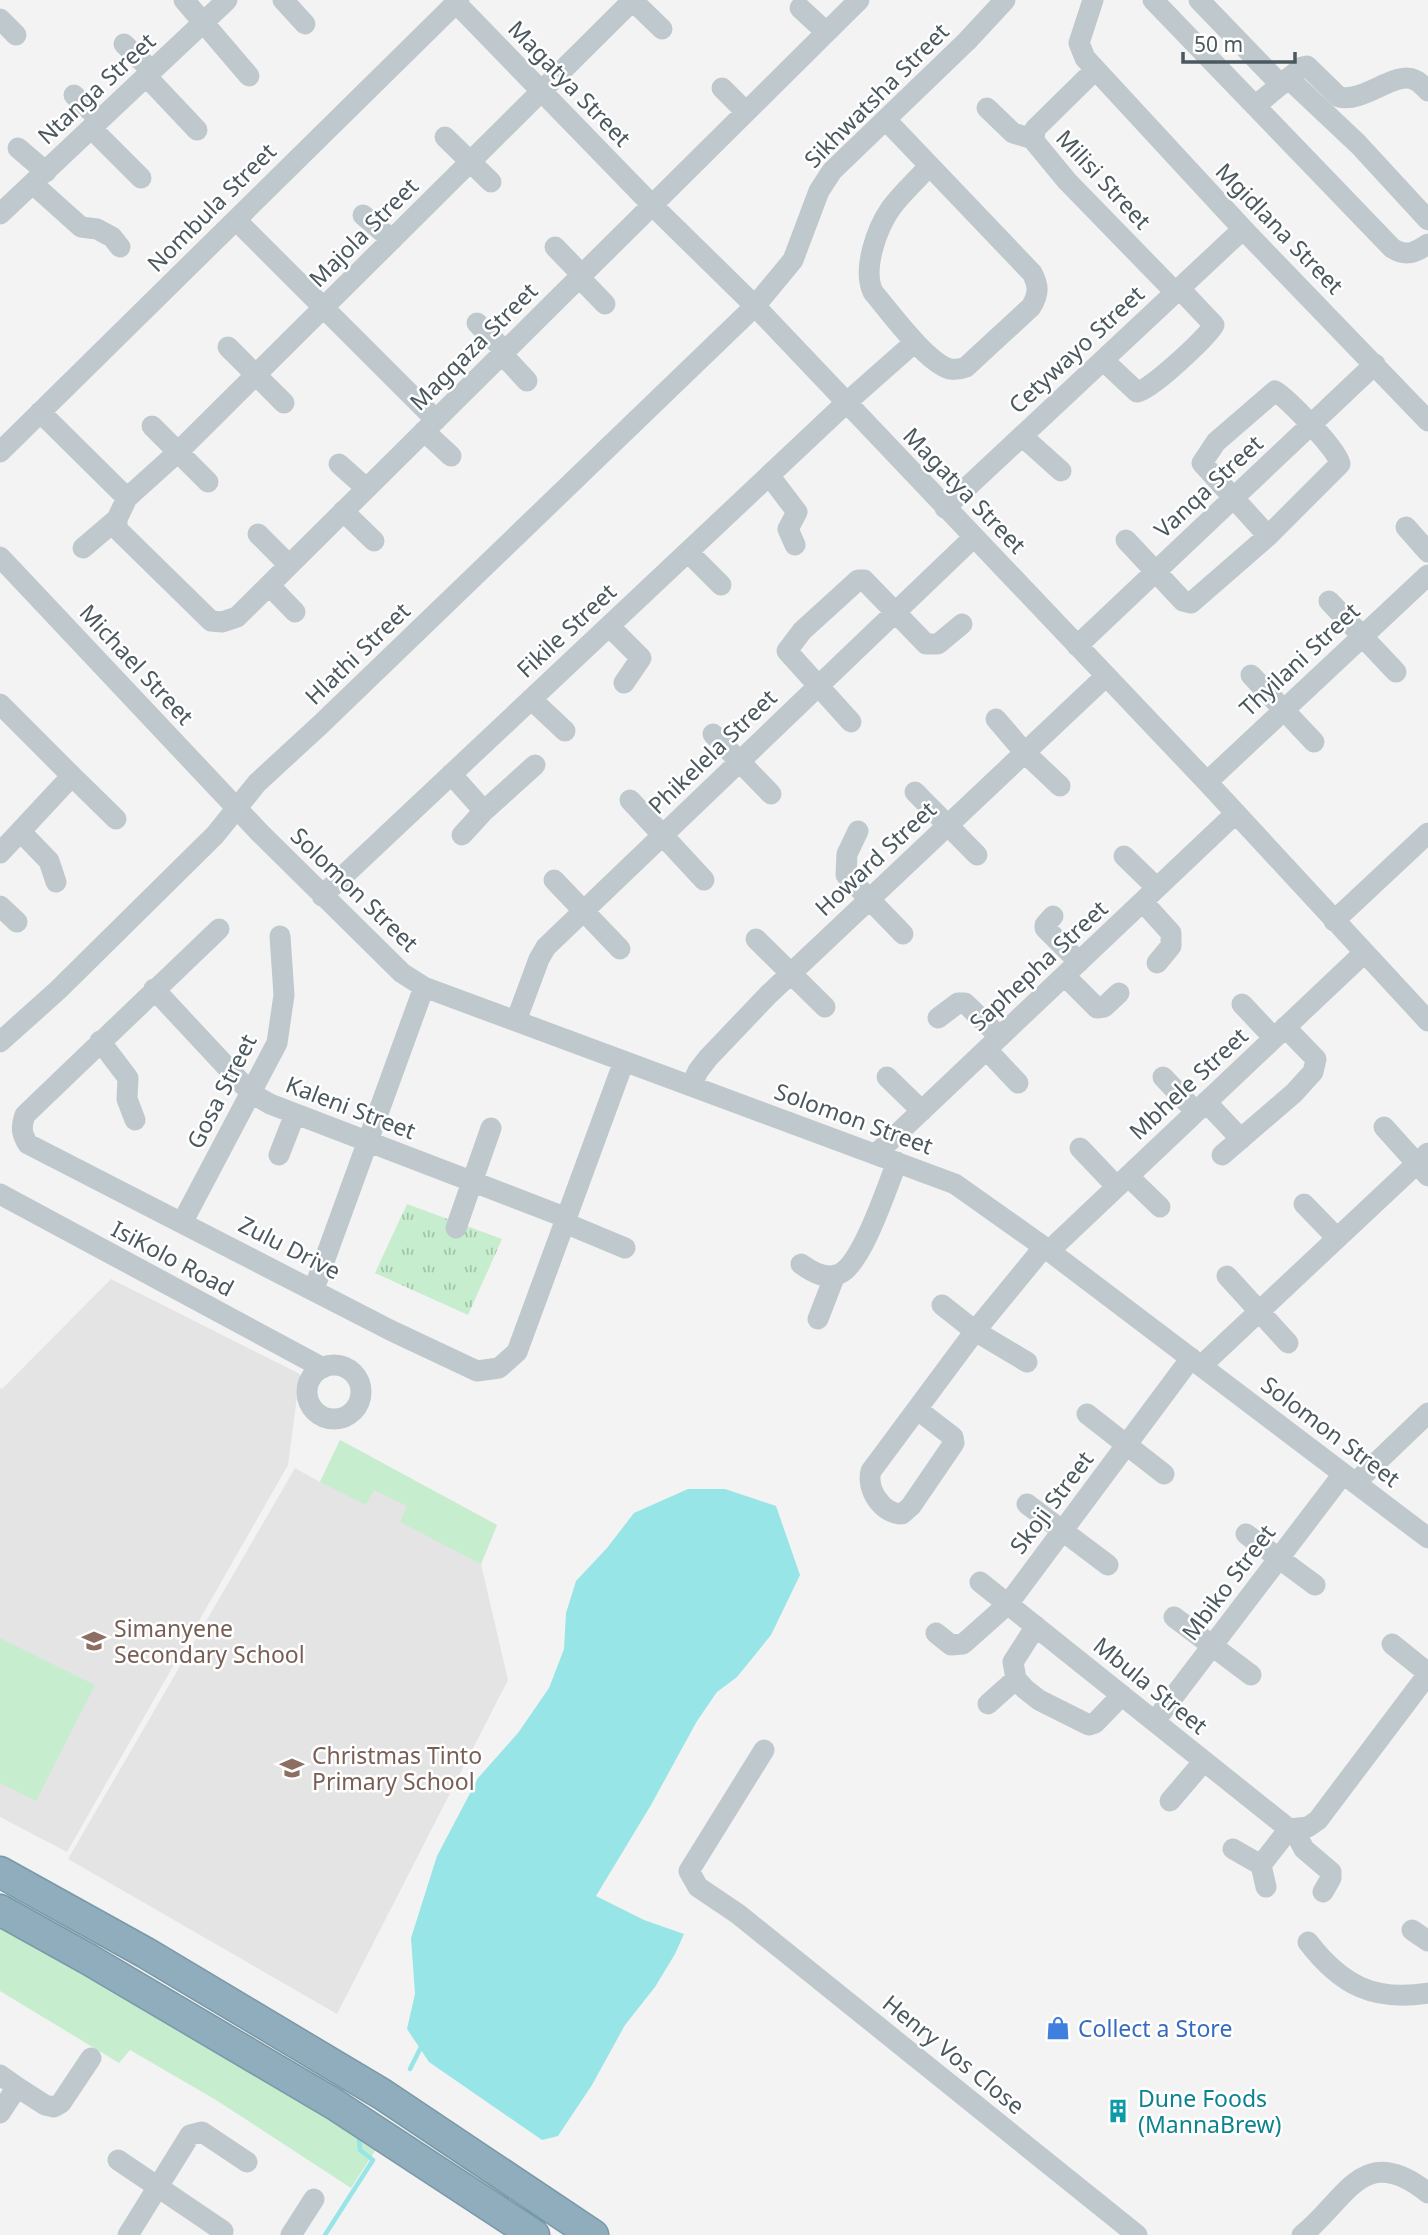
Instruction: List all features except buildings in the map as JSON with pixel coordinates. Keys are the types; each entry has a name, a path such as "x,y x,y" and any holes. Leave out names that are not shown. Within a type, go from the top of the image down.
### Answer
{"highway":[{"path":"0,1872 146,1953 360,2081 593,2235"},
{"path":"0,1910 334,2104 534,2235"}],"street":[{"path":"184,0 249,76"},
{"name":"Ntanga Street","path":"0,214 227,0"},
{"path":"283,0 305,24"},
{"path":"633,0 662,29"},
{"name":"Majola Street","path":"117,524 127,498 256,376 633,0"},
{"name":"Magqaza Street","path":"117,524 211,621 222,622 237,617 859,0"},
{"name":"Sikhwatsha Street","path":"755,306 793,260 819,191 832,171 1005,0"},
{"name":"Mgidlana Street","path":"1093,0 1079,43 1084,58 1243,229 1376,364 1428,421"},
{"path":"1153,0 1392,248 1406,254 1425,250"},
{"name":"Magatya Street","path":"457,2 652,205 755,306 1207,782 1428,1021"},
{"name":"Nombula Street","path":"0,452 457,2"},
{"path":"1205,2 1284,82 1358,144 1428,220"},
{"path":"800,8 827,33"},
{"path":"0,19 16,35"},
{"path":"124,44 197,130"},
{"path":"1255,106 1307,66 1339,97 1345,99 1370,93 1407,77 1417,80 1428,91"},
{"name":"Milisi Street","path":"1095,70 1035,129 1033,139 1066,181 1214,325 1172,367 1143,391 1137,392 1103,359"},
{"path":"722,88 746,112"},
{"path":"74,94 141,178"},
{"path":"987,108 1013,133 1033,139"},
{"path":"886,120 1032,273 1038,292 1031,307 966,367 951,369 942,365 915,342 873,292 868,275 878,234 891,208 929,166"},
{"path":"445,137 491,182"},
{"path":"18,148 81,228 97,229 112,237 120,247"},
{"path":"363,215 392,240"},
{"path":"236,220 324,309 430,426 451,456"},
{"name":"Cetywayo Street","path":"946,508 1243,229"},
{"path":"555,247 605,304"},
{"name":"Hlathi Street","path":"0,1042 58,990 215,835 257,783 755,306"},
{"path":"477,323 527,382"},
{"name":"Fikile Street","path":"322,896 846,403 915,342"},
{"path":"228,347 284,403"},
{"name":"Vanqa Street","path":"1077,646 1376,364"},
{"path":"1126,540 1183,601 1192,603 1268,536 1340,464 1338,456 1311,425 1279,393 1272,392 1216,442 1202,463 1268,536"},
{"path":"40,412 127,498"},
{"path":"152,426 208,482"},
{"path":"1022,436 1061,471"},
{"path":"339,464 366,488"},
{"path":"769,475 797,512 788,530 795,545"},
{"path":"343,511 374,541"},
{"path":"83,548 117,524"},
{"path":"1406,527 1428,552"},
{"path":"258,534 289,565"},
{"name":"Phikelela Street","path":"516,1021 546,947 974,537"},
{"path":"688,552 721,585"},
{"name":"Michael Street","path":"0,557 236,808"},
{"name":"Thyilani Street","path":"1207,782 1428,575"},
{"path":"851,722 787,651 803,631 860,579 926,644 938,643 962,624"},
{"path":"269,585 295,612"},
{"path":"1329,601 1396,672"},
{"path":"609,626 641,658 624,683"},
{"path":"1251,675 1314,742"},
{"name":"Howard Street","path":"691,1086 708,1058 790,974 1106,676"},
{"path":"531,699 565,732"},
{"path":"0,704 117,819"},
{"path":"996,719 1025,753 1060,786"},
{"path":"713,734 771,794"},
{"path":"462,835 535,765"},
{"path":"0,853 68,780 69,773"},
{"path":"451,775 485,811"},
{"path":"915,792 977,855"},
{"path":"630,800 704,880"},
{"name":"Solomon Street","path":"236,808 402,973 424,987 955,1184 1046,1249 1428,1538"},
{"name":"Saphepha Street","path":"876,1154 1236,813"},
{"path":"858,831 851,843 845,867 846,875 903,934"},
{"path":"21,832 52,865 56,882"},
{"path":"1334,921 1423,847"},
{"path":"1124,856 1171,933 1171,946 1157,963"},
{"path":"554,880 620,948"},
{"path":"0,906 17,922"},
{"path":"1053,916 1045,928 1097,1008 1104,1007 1119,993"},
{"name":"Zulu Drive","path":"219,929 153,989 25,1115 22,1135 29,1144 393,1331 477,1371 499,1368 517,1352 624,1061"},
{"name":"Gosa Street","path":"183,1221 277,1043 284,995 280,936"},
{"path":"756,939 825,1007"},
{"name":"Mbhele Street","path":"918,1410 953,1437 954,1443 911,1506 902,1514 893,1512 872,1492 869,1478 871,1471 975,1331 1046,1249 1364,953"},
{"path":"314,1289 424,987"},
{"name":"Kaleni Street","path":"153,989 251,1093 295,1114 473,1182 625,1248"},
{"path":"938,1018 958,1003 965,1003 1018,1083"},
{"path":"1222,1155 1294,1093 1313,1072 1316,1059 1242,1004"},
{"path":"100,1041 128,1078 126,1091 129,1108 135,1120"},
{"path":"887,1077 922,1111"},
{"path":"1163,1077 1241,1139"},
{"path":"279,1155 295,1114"},
{"path":"1384,1127 1424,1164"},
{"path":"456,1228 491,1128"},
{"path":"1080,1148 1160,1207"},
{"path":"801,1264 813,1273 835,1275 842,1272 857,1254 897,1162"},
{"name":"Skoji Street","path":"936,1633 951,1645 962,1644 1008,1604 1127,1445 1196,1362 1258,1312 1337,1238 1424,1164"},
{"name":"IsiKolo Road","path":"0,1194 323,1368"},
{"path":"1304,1204 1337,1238"},
{"path":"818,1319 835,1275"},
{"path":"1227,1276 1288,1343"},
{"path":"942,1305 975,1331 1027,1362"},
{"name":"Mbiko Street","path":"1155,1721 1278,1559 1349,1478 1428,1413"},
{"path":"1087,1414 1164,1474"},
{"path":"1027,1504 1108,1564"},
{"path":"1246,1534 1315,1585"},
{"name":"Mbula Street","path":"980,1582 1291,1829 1304,1849 1331,1872 1331,1878 1323,1892"},
{"path":"1174,1617 1251,1675"},
{"path":"1035,1626 1013,1662 1016,1679 1040,1700 1089,1725 1095,1723 1122,1695"},
{"path":"1261,1866 1291,1829 1308,1827 1318,1820 1428,1674 1392,1644"},
{"path":"988,1704 1016,1679"},
{"name":"Henry Vos Close","path":"764,1750 689,1871 698,1887 738,1914 1137,2235"},
{"path":"1170,1801 1204,1761"},
{"path":"1233,1849 1261,1866 1266,1887"},
{"path":"1308,1942 1337,1974 1359,1987 1383,1995 1406,1997 1428,1993"},
{"path":"0,2113 9,2081 45,2105 54,2107 61,2102 91,2058"},
{"path":"128,2235 156,2187 194,2133 202,2132 247,2162"},
{"path":"118,2160 223,2231"},
{"path":"1307,2233 1347,2187 1363,2177 1381,2173 1400,2176 1428,2193"},
{"path":"291,2235 314,2199"}],"shaded area":[{"name":"Simanyene Secondary School","path":"111,1279 300,1374 288,1465 67,1852 0,1817 0,1388 2,1389"},
{"name":"Christmas Tinto Primary School","path":"340,1440 497,1525 481,1564 508,1680 337,2014 68,1859 295,1468 320,1482"}],"green space":[{"path":"407,1204 502,1239 468,1315 375,1273"},
{"path":"340,1440 497,1525 481,1564 400,1522 407,1506 374,1490 366,1505 320,1482"},
{"path":"0,1638 95,1685 36,1801 0,1783"},
{"path":"0,1927 227,2055 377,2148 351,2188 216,2100 130,2050 119,2063 0,1991"}],"water":[{"path":"688,1489 725,1489 776,1506 800,1575 771,1635 737,1677 717,1692 697,1721 651,1805 596,1896 644,1920 684,1934 655,1987 625,2025 592,2085 558,2136 542,2140 429,2062 407,2029 415,1994 411,1938 437,1856 478,1778 518,1733 549,1688 564,1649 566,1613 576,1581 607,1548 634,1513"}],"waterway":[{"path":"410,2069 422,2045"},
{"path":"325,2235 373,2160 360,2150 359,2140"}],"place":[{"name":"Simanyene Secondary School","path":"94,1641"},
{"name":"Christmas Tinto Primary School","path":"292,1768"},
{"name":"Collect a Store","path":"1058,2028"},
{"name":"Dune Foods (MannaBrew)","path":"1118,2111"}]}
